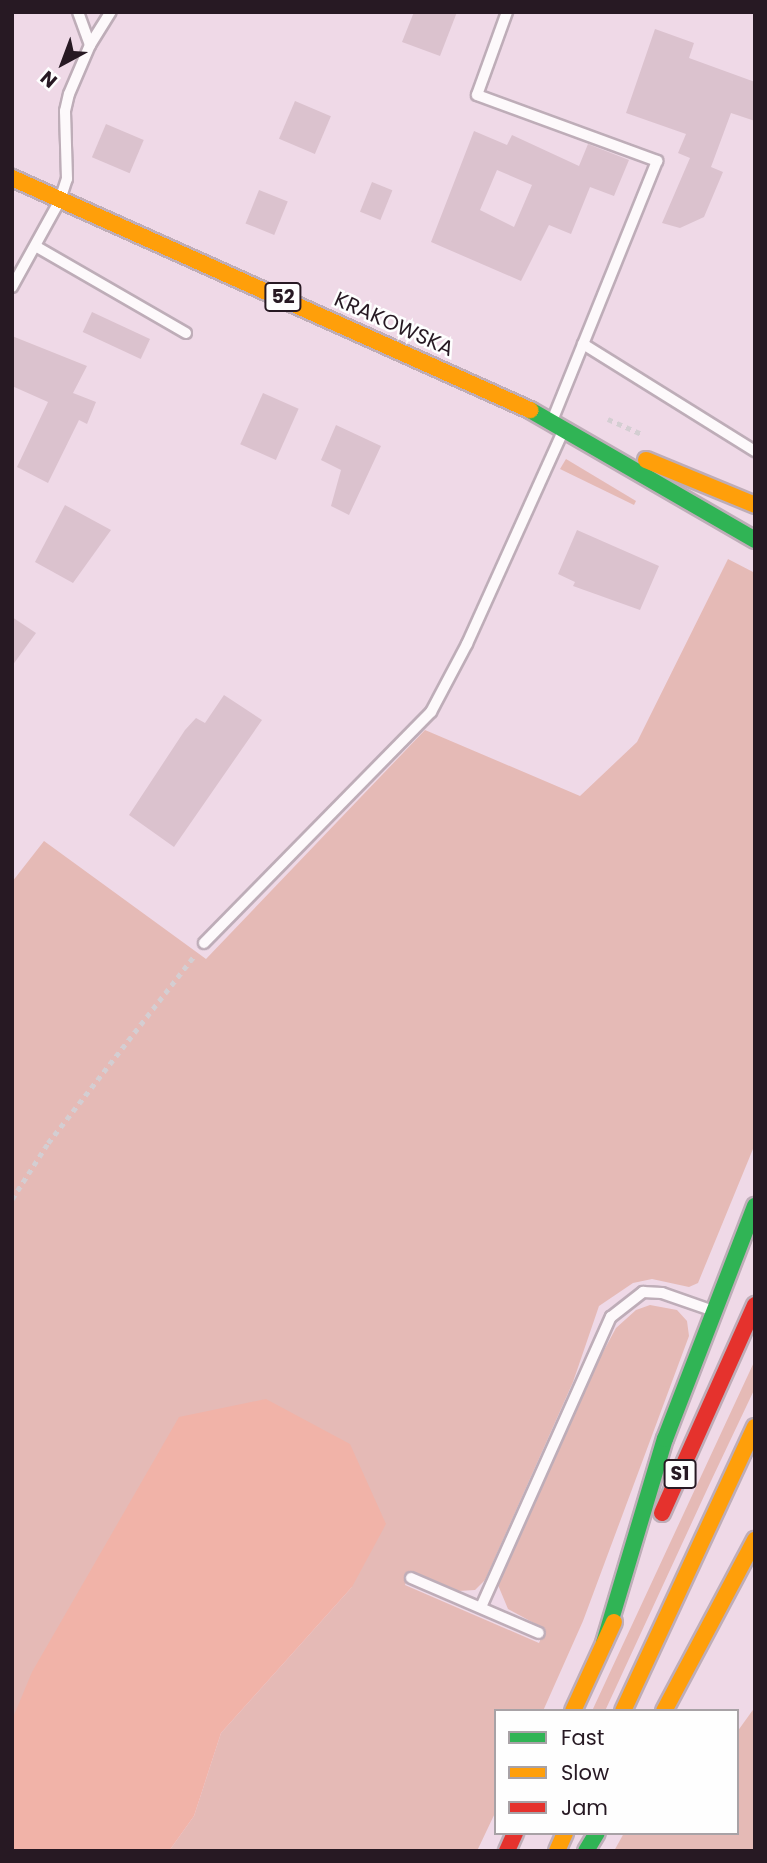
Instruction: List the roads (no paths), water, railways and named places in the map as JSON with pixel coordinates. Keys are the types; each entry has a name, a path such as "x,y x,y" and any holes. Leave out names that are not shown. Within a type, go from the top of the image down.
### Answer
{"main road":[{"name":"KRAKOWSKA","path":"12,178 559,424 754,503"},
{"name":"KRAKOWSKA","path":"559,424 755,540"},
{"path":"604,1643 665,1439 755,1206"},
{"name":"S1","path":"574,1709 755,1305"},
{"name":"S1","path":"624,1709 755,1427"},
{"path":"665,1709 755,1540"},
{"path":"507,1851 514,1835"},
{"path":"557,1851 564,1835"},
{"path":"586,1851 596,1835"}],"lane":[{"path":"78,12 90,45"},
{"path":"12,287 37,247 60,200 67,179 65,111 90,45 111,12"},
{"path":"204,943 431,712 467,645 559,424 583,344 657,161 477,95 508,12"},
{"path":"37,247 186,333"},
{"path":"583,344 755,451"},
{"path":"481,1607 611,1317 643,1293 662,1293 715,1312"},
{"path":"411,1578 539,1633"}]}
